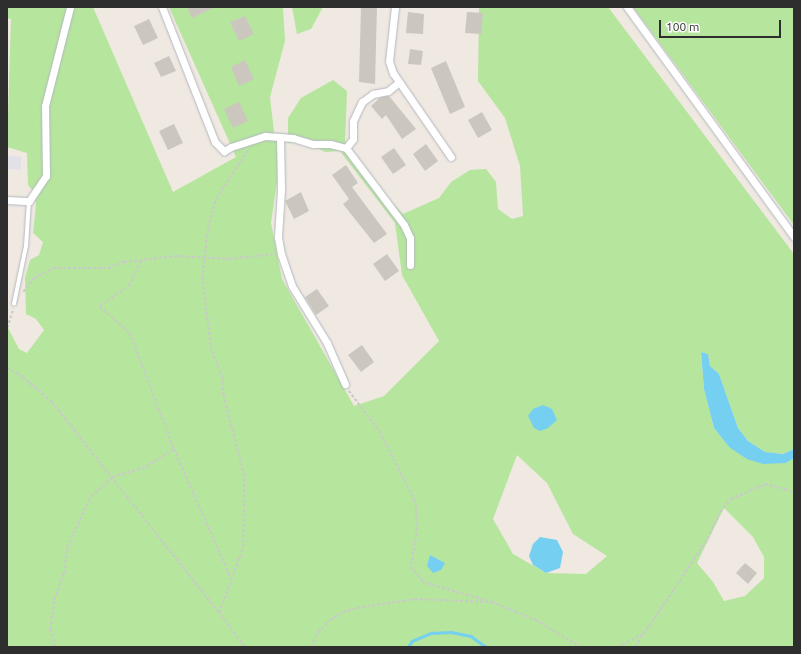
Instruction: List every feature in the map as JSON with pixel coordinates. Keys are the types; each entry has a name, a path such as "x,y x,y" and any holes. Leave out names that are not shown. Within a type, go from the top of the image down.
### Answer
{"street":[{"path":"7,200 29,201 46,176 45,106 70,7"},
{"path":"162,7 215,142 224,151 255,138 280,137 346,148 404,225 410,238 410,264"},
{"path":"394,7 389,61 399,82 451,157"},
{"path":"627,7 794,237"},
{"path":"346,148 353,139 353,121 362,102 373,94 388,91 399,82"},
{"path":"280,137 281,190 278,237 281,254 292,286 327,343 345,384"}],"lane":[{"path":"14,304 26,246 29,201"}],"path":[{"path":"219,613 231,576 243,547 244,476 223,395 222,378 207,332 202,278 208,228 216,199 255,138"},
{"path":"22,293 34,278 53,268 108,268 124,262 177,256 205,259 281,254"},
{"path":"141,261 130,285 100,307 130,333 174,449 231,576"},
{"path":"7,328 14,304"},
{"path":"7,368 23,377 52,402 219,613 244,647"},
{"path":"345,384 380,432 416,503 417,533 411,567 423,582 492,602 536,620 580,647"},
{"path":"55,647 50,629 54,600 64,573 67,547 91,496 112,477 146,467 174,449"},
{"path":"635,647 705,543 720,512 731,499 764,484 794,492"},
{"path":"311,647 318,632 330,620 343,612 362,606 415,599 492,602"},
{"path":"618,647 644,632"}],"shaded area":[{"path":"7,155 21,157 21,170 7,169"}],"green space":[{"path":"7,7 93,7 173,192 236,157 169,7 283,7 285,41 270,97 274,132 282,146 271,223 282,279 354,406 384,396 439,341 402,275 395,223 340,151 325,152 304,141 288,143 288,118 301,98 333,80 347,91 345,144 370,180 403,214 439,198 451,182 470,170 486,169 496,182 498,209 512,219 523,216 520,166 505,118 478,81 479,7 608,7 794,254 794,449 783,454 765,452 748,441 738,428 719,374 710,366 708,354 701,352 704,389 714,428 729,447 786,463 794,458 794,647 7,647 7,326 19,349 27,353 44,330 36,319 26,314 25,278 30,260 39,255 43,242 33,233 36,204 33,191 28,185 27,153 7,147 11,19 7,18","holes":["517,455 547,483 573,534 607,556 586,574 546,573 513,554 493,519","724,508 753,537 764,557 764,578 745,596 724,601 713,582 697,563"]},
{"path":"292,7 323,7 311,29 297,34"},
{"path":"633,7 794,7 794,225"}],"water":[{"path":"701,352 708,354 710,366 719,374 738,428 748,441 765,452 783,454 794,449 794,458 786,463 763,464 747,459 729,447 714,428 704,389"},
{"path":"543,405 552,409 557,420 548,428 540,431 534,428 528,416 533,409"},
{"path":"540,537 557,540 563,552 560,568 546,573 533,565 529,556 533,544"},
{"path":"430,555 445,563 441,570 433,573 427,566"}],"building":[{"path":"187,7 215,7 192,18"},
{"path":"361,7 377,7 375,84 359,82"},
{"path":"408,12 424,14 423,34 406,33"},
{"path":"467,12 483,13 481,34 465,33"},
{"path":"245,16 254,34 239,41 230,22"},
{"path":"149,19 158,38 143,45 134,26"},
{"path":"410,49 423,51 421,65 408,64"},
{"path":"169,56 176,71 161,77 154,63"},
{"path":"245,60 254,79 239,86 231,67"},
{"path":"446,61 465,107 450,114 431,68"},
{"path":"389,96 416,129 402,139 386,115 382,119 371,106 381,97"},
{"path":"239,102 248,121 233,128 224,109"},
{"path":"482,112 492,130 478,138 468,120"},
{"path":"174,124 183,143 168,150 159,131"},
{"path":"426,144 438,161 425,171 413,154"},
{"path":"394,148 406,165 393,174 381,157"},
{"path":"346,165 358,183 352,187 387,234 374,243 343,204 349,199 332,175"},
{"path":"301,192 309,211 294,219 285,201"},
{"path":"387,254 399,271 385,281 373,264"},
{"path":"317,289 329,306 316,315 305,297"},
{"path":"362,345 374,362 361,372 348,355"},
{"path":"745,563 757,573 748,584 736,573"}],"waterway":[{"path":"408,647 412,641 431,633 451,632 471,636 486,647"}]}
